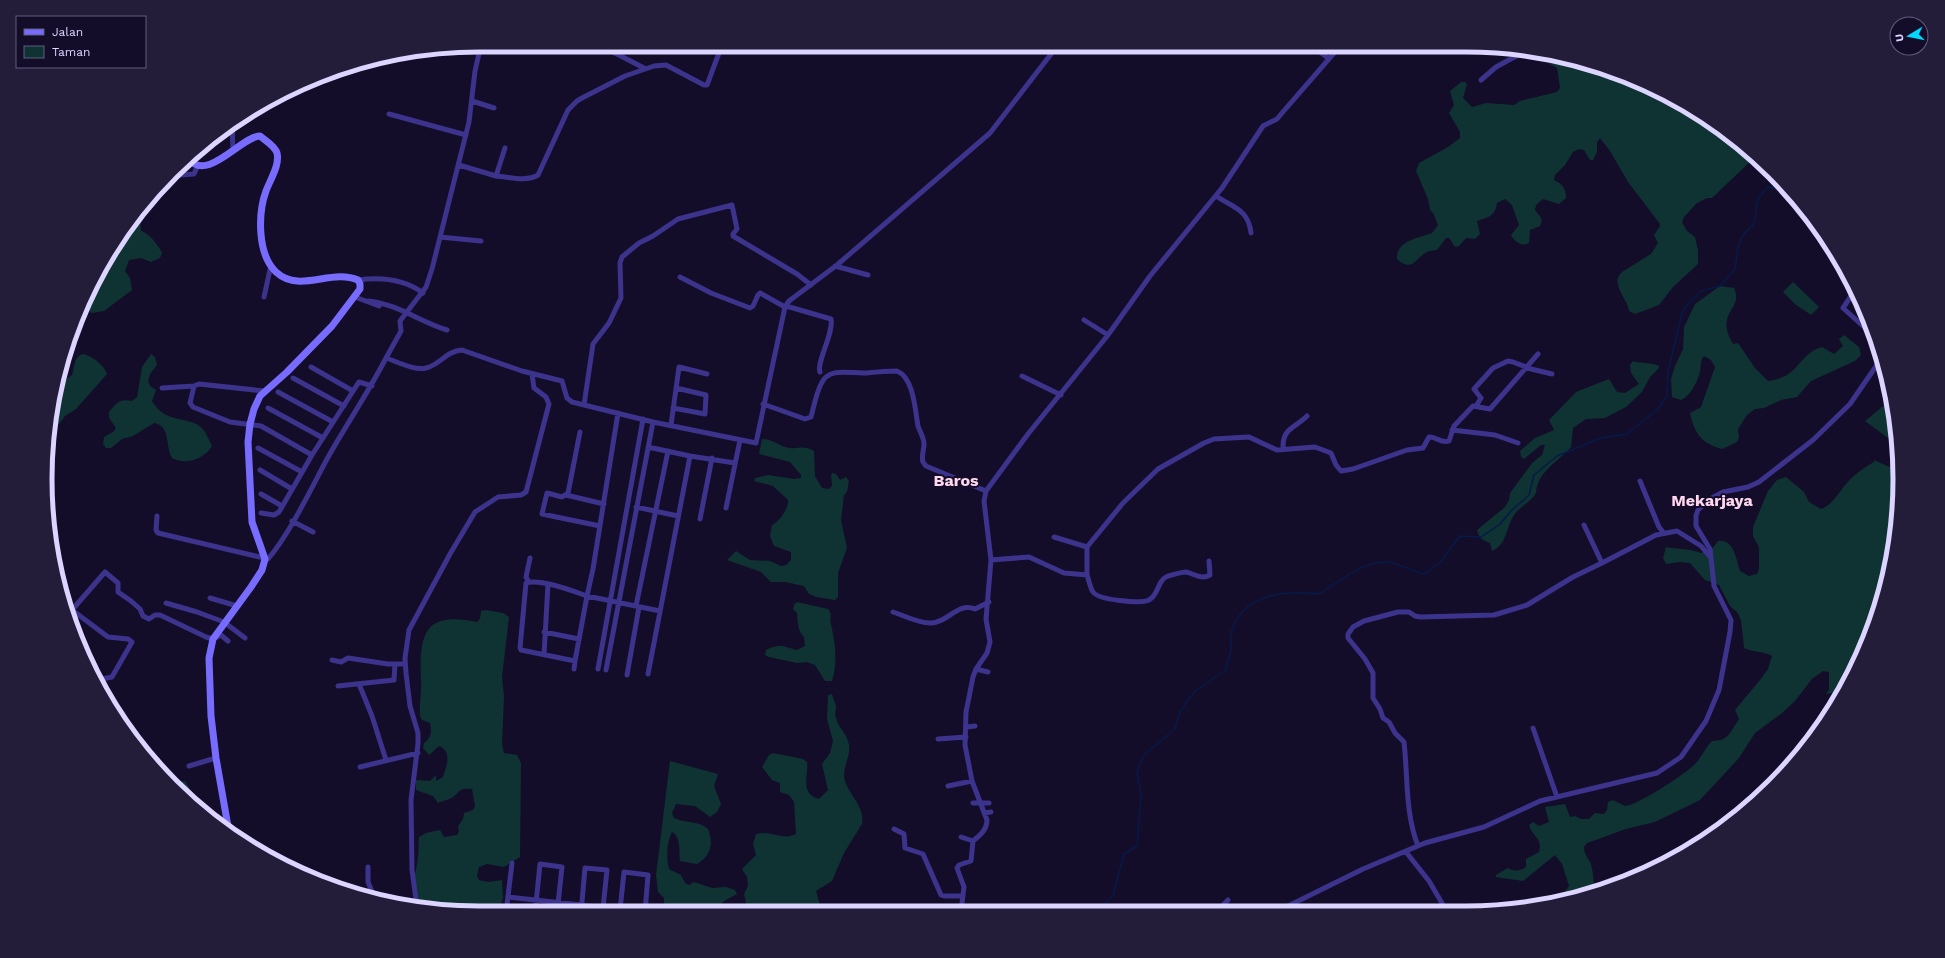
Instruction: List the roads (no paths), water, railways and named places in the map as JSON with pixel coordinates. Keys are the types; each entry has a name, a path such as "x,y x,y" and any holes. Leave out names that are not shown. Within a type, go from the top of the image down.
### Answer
{"street":[{"path":"157,516 156,530 158,533 265,559 269,558 292,522 343,431 372,386 401,331 400,321 423,293 432,269 459,165 466,135 472,101 475,71 479,52"},
{"path":"613,52 644,68"},
{"path":"459,165 496,176 526,179 533,178 538,175 568,110 577,101 644,68 666,65 706,85 709,83 720,52"},
{"path":"386,358 420,368 427,368 455,350 462,350 532,374 562,381 567,398 572,402 584,406 643,420 756,443 763,404 785,306 835,266 990,133 1053,52"},
{"path":"1320,52 1328,58"},
{"path":"962,906 963,882 958,868 959,865 971,861 973,841 986,829 987,820 972,781 966,752 968,702 976,670 989,648 990,642 986,619 989,602 991,560 984,501 986,491 1028,434 1108,335 1150,276 1216,196 1263,126 1277,119 1334,52"},
{"path":"1481,80 1514,55"},
{"path":"472,101 494,108"},
{"path":"389,114 466,135"},
{"path":"232,131 233,151"},
{"path":"193,162 198,165 210,164 218,161 255,136 260,136 275,148 277,152 277,163 265,193 260,216 262,239 266,256 271,265 283,277 294,282 343,276 358,280 370,278 402,282 423,293"},
{"path":"496,176 505,148"},
{"path":"180,175 194,174 198,165"},
{"path":"1216,196 1244,212 1247,217 1251,233"},
{"path":"584,406 593,344 609,323 621,298 621,260 626,253 639,243 653,236 673,221 732,205 737,229 733,236 796,274 811,285"},
{"path":"440,237 481,241"},
{"path":"264,297 271,265"},
{"path":"835,266 868,275"},
{"path":"680,277 711,293 750,308 753,306 760,293 785,306 831,319 825,351 818,366 820,372"},
{"path":"227,823 216,758 209,684 209,658 213,639 262,570 265,559 252,522 248,442 250,424 254,409 264,391 301,358 332,326 360,289 358,280"},
{"path":"1851,296 1843,308 1864,327"},
{"path":"355,297 379,306"},
{"path":"368,301 380,302 407,312 433,326 447,330"},
{"path":"1084,320 1108,335"},
{"path":"1476,406 1485,410 1490,409 1538,354"},
{"path":"1209,561 1210,575 1205,577 1196,576 1184,572 1168,577 1161,581 1152,597 1145,601 1109,600 1097,596 1093,592 1087,574 1087,547 1123,503 1152,474 1174,459 1204,443 1221,438 1249,437 1255,438 1274,449 1322,448 1331,453 1337,467 1343,471 1401,451 1424,447 1429,437 1447,442 1452,430 1473,406 1476,406 1481,398 1474,389 1492,368 1511,361 1526,368 1552,374"},
{"path":"1288,906 1363,869 1438,838 1484,827 1535,803 1657,773 1681,757 1706,721 1719,690 1731,620 1714,586 1710,549 1696,526 1696,516 1698,510 1710,499 1723,492 1748,487 1759,482 1813,440 1850,404 1877,365"},
{"path":"311,367 353,391"},
{"path":"671,425 679,367 707,374"},
{"path":"763,404 808,419 811,417 821,383 829,376 843,372 864,373 897,371 905,378 910,388 924,443 923,462 926,466 986,491"},
{"path":"416,901 412,870 411,800 412,780 418,753 418,733 410,706 405,664 409,630 450,554 475,512 498,497 521,495 526,492 549,404 546,396 534,388 532,374"},
{"path":"1022,376 1061,395"},
{"path":"293,378 344,406"},
{"path":"261,513 276,514 312,454 353,391 360,382 372,386"},
{"path":"162,388 194,386 199,384 264,391"},
{"path":"194,386 190,403 194,407 230,422 250,424 265,428 312,454"},
{"path":"674,408 705,414 706,395 676,388"},
{"path":"278,392 333,422"},
{"path":"268,408 323,438"},
{"path":"574,669 604,504 618,413"},
{"path":"1283,449 1283,440 1286,432 1307,416"},
{"path":"598,669 643,420"},
{"path":"606,670 653,422"},
{"path":"1452,430 1496,435 1518,443"},
{"path":"566,495 568,493 580,432"},
{"path":"726,508 740,440"},
{"path":"648,447 690,456 712,458 735,463"},
{"path":"258,448 302,472"},
{"path":"627,674 638,607 668,451"},
{"path":"648,674 690,456"},
{"path":"700,518 712,458"},
{"path":"260,470 292,489"},
{"path":"1640,481 1659,527 1663,532"},
{"path":"600,526 542,514 546,493 562,497 566,495 604,504"},
{"path":"261,494 282,506"},
{"path":"636,507 678,516"},
{"path":"292,522 313,532"},
{"path":"1584,525 1602,563"},
{"path":"1418,846 1408,811 1409,799 1404,742 1395,733 1389,722 1383,718 1380,709 1374,701 1372,695 1374,679 1373,673 1365,659 1348,641 1347,637 1353,627 1364,621 1398,612 1409,612 1420,617 1484,616 1507,611 1539,599 1573,577 1663,532 1682,532 1701,546 1712,559"},
{"path":"1054,537 1087,547"},
{"path":"991,560 1029,557 1064,573 1087,574"},
{"path":"529,582 526,577 530,558"},
{"path":"73,609 106,572 118,583 118,592 136,605 146,618 149,619 155,615 160,615 213,639"},
{"path":"529,582 548,584 609,602 660,611"},
{"path":"529,582 525,585 521,650 575,661"},
{"path":"544,655 544,632 548,584"},
{"path":"210,598 237,606"},
{"path":"893,612 931,624 940,622 961,608 971,607 975,609 989,602"},
{"path":"166,603 224,622 245,638"},
{"path":"74,611 108,637 132,641 112,677 102,679"},
{"path":"544,632 579,639"},
{"path":"213,639 221,635 228,641"},
{"path":"332,660 341,662 348,658 405,664"},
{"path":"338,686 394,680 395,664"},
{"path":"976,670 988,672"},
{"path":"359,684 372,716 386,760"},
{"path":"967,727 975,726"},
{"path":"1533,728 1557,797"},
{"path":"938,739 966,737"},
{"path":"360,767 418,753"},
{"path":"189,766 216,758"},
{"path":"948,786 972,781"},
{"path":"973,803 988,803"},
{"path":"984,813 991,812"},
{"path":"894,829 904,834 905,848 920,853 925,857 941,895 963,896"},
{"path":"961,838 973,841"},
{"path":"1406,852 1429,881 1444,906"},
{"path":"506,906 512,863"},
{"path":"536,906 540,864 562,867 558,906"},
{"path":"368,867 368,882 372,892"},
{"path":"582,905 585,868 607,870 603,906"},
{"path":"620,906 624,872 648,875 645,906"},
{"path":"508,897 589,906"},
{"path":"1222,906 1228,900"}],"waterway":[{"path":"1102,906 1113,896 1124,854 1137,846 1141,795 1137,772 1144,755 1175,729 1180,711 1195,691 1226,670 1231,649 1232,630 1238,618 1246,608 1256,601 1280,594 1319,594 1351,573 1368,565 1377,563 1390,562 1425,574 1440,562 1460,536 1481,537 1499,525 1511,511 1529,495 1534,475 1557,456 1601,438 1627,434 1657,410 1667,396 1668,371 1683,310 1701,291 1720,286 1735,269 1738,247 1743,235 1754,224 1758,198 1768,187 1779,189"}],"district":[{"name":"Baros","path":"956,480"},
{"name":"Mekarjaya","path":"1712,500"}]}
